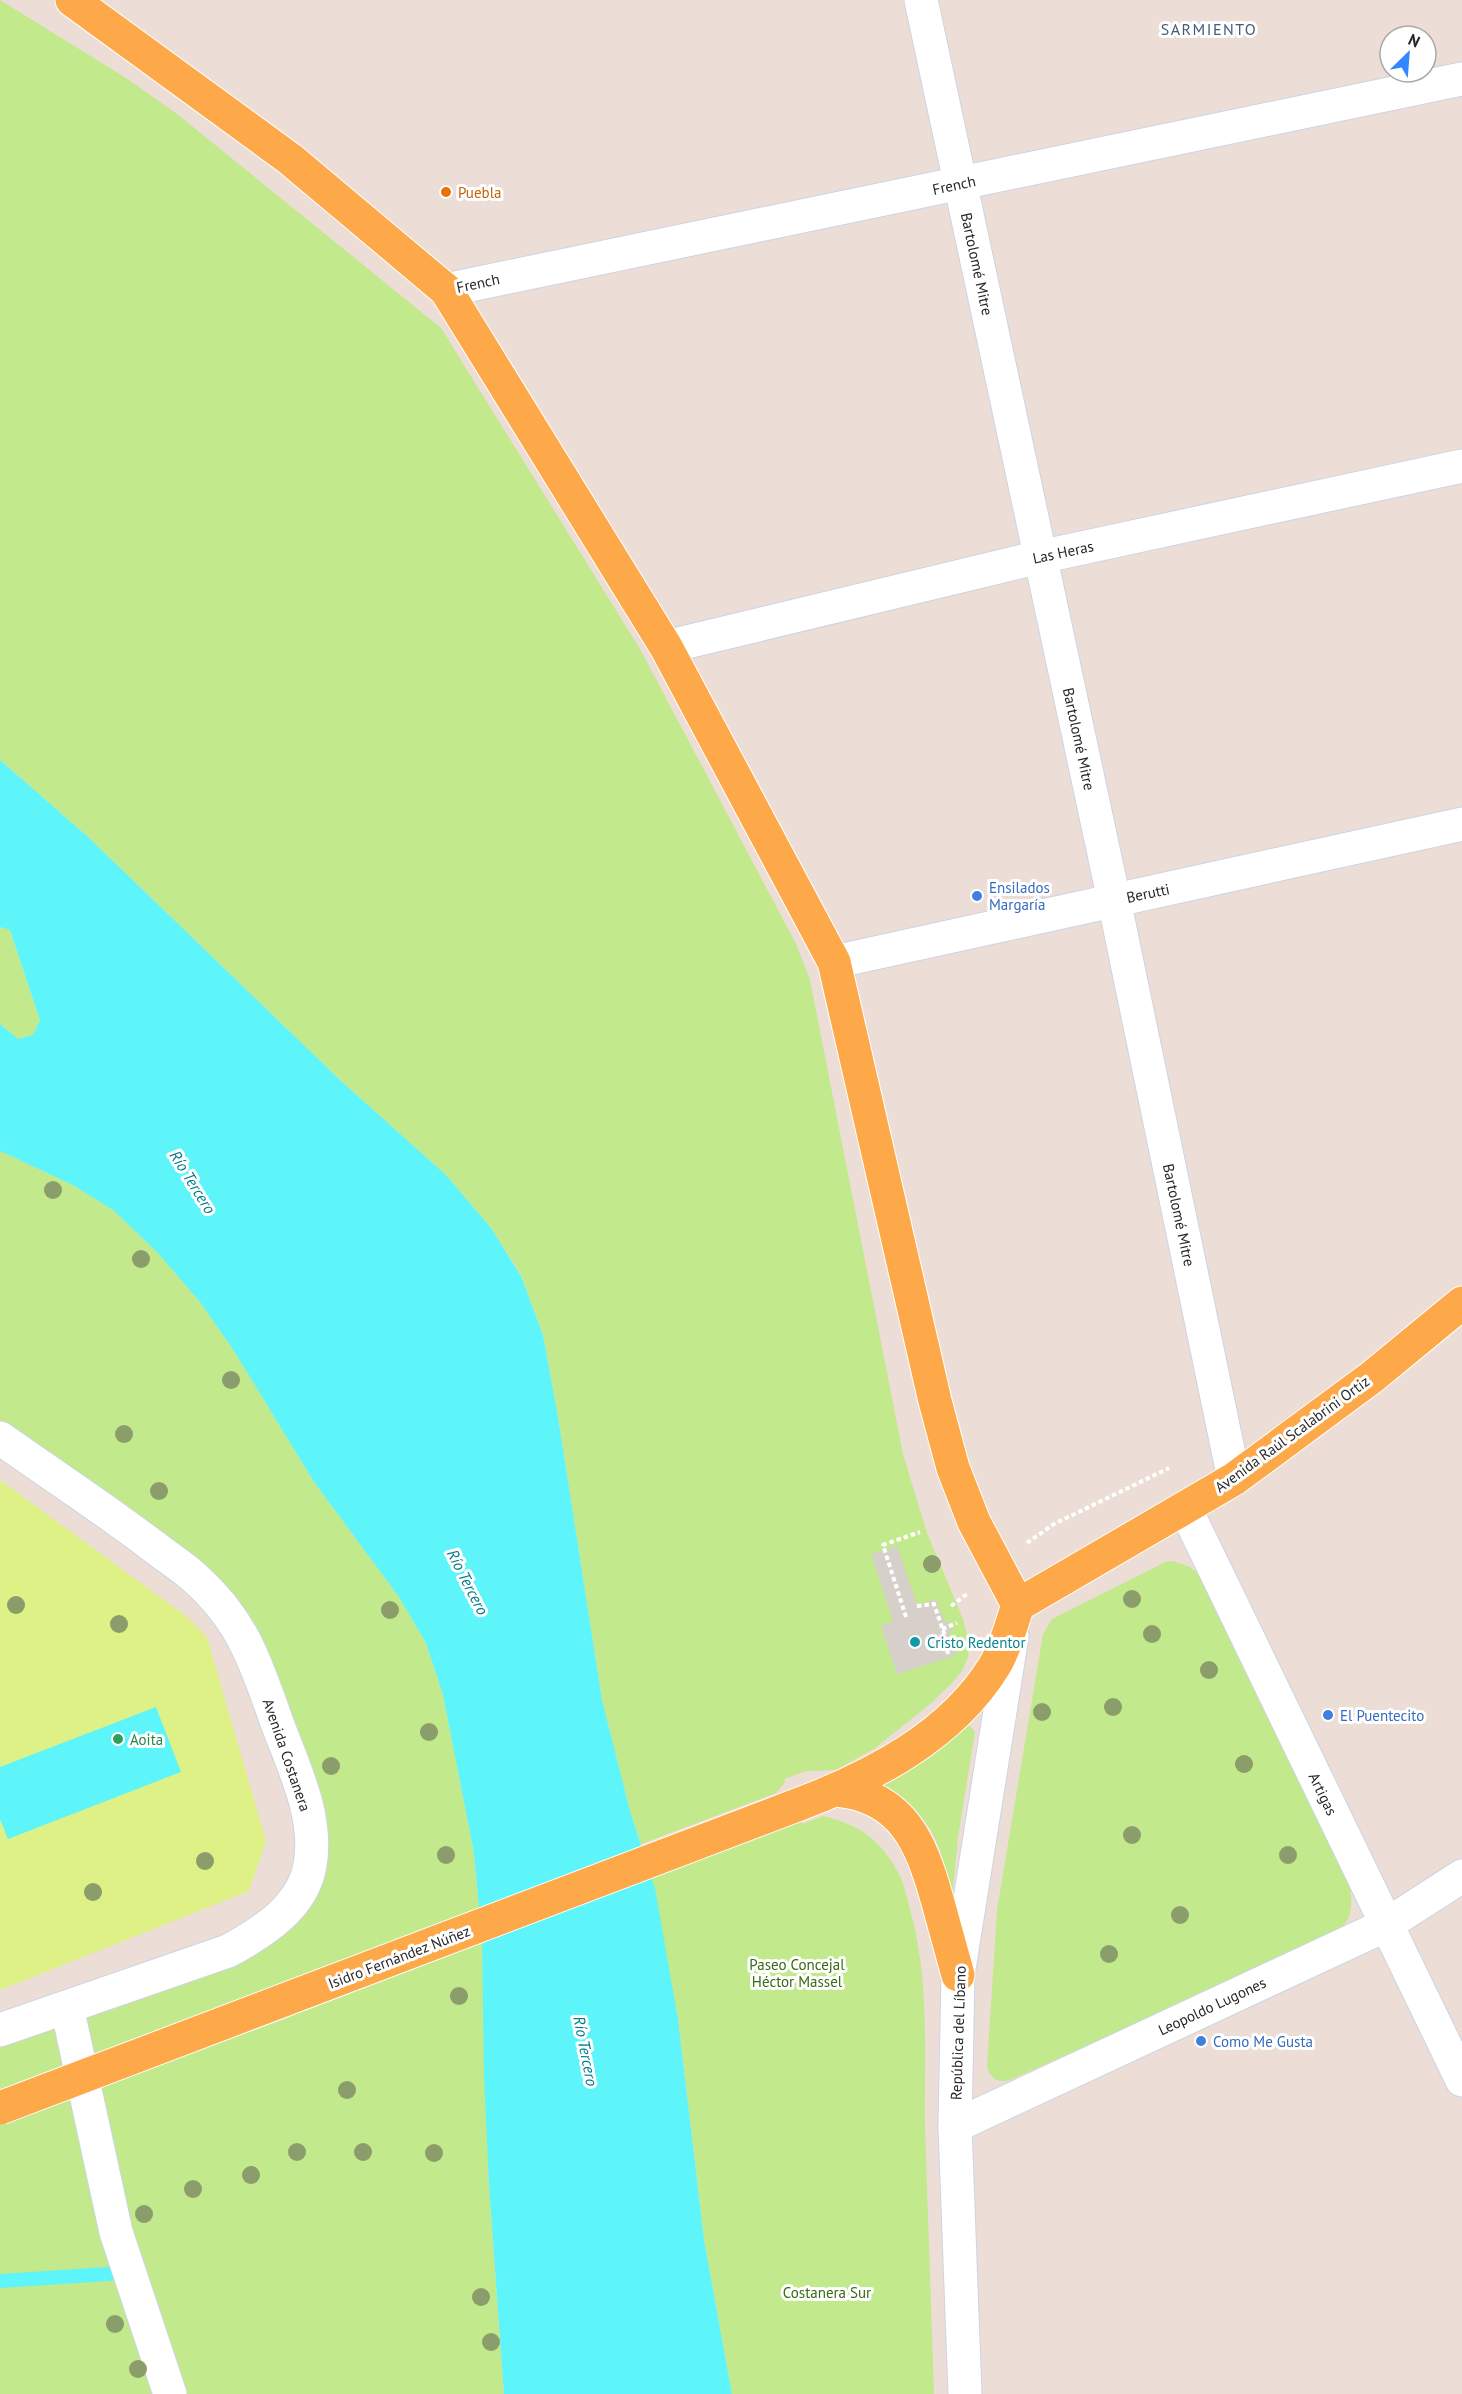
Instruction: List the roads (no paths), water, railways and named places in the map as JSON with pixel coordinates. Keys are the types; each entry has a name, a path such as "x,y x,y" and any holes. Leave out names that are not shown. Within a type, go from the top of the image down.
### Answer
{"main road":[{"path":"72,0 290,159 446,290 666,647 834,962 935,1401 953,1468 974,1522 1018,1605 1005,1645 995,1665 959,1710 919,1743 872,1773 836,1790"},
{"name":"Avenida Raúl Scalabrini Ortiz","path":"1018,1605 1234,1479 1372,1377 1462,1303"},
{"path":"836,1790 851,1791 883,1804 910,1830 921,1849 958,1975"},
{"name":"Isidro Fernández Núñez","path":"0,2108 836,1790"}],"street":[{"name":"Bartolomé Mitre","path":"921,0 1114,900 1234,1479"},
{"name":"French","path":"446,290 1462,79"},
{"name":"Las Heras","path":"666,647 1040,557 1462,466"},
{"name":"Berutti","path":"834,962 1462,824"},
{"name":"Avenida Costanera","path":"0,1438 188,1572 222,1606 245,1642 257,1669 297,1776 308,1812 312,1838 310,1866 301,1889 288,1908 272,1924 250,1939 228,1951 0,2030"},
{"name":"Artigas","path":"1185,1508 1462,2080"},
{"name":"República del Líbano","path":"965,2394 956,2126 958,1975 1018,1605"},
{"name":"Leopoldo Lugones","path":"956,2126 1386,1925 1462,1876"},
{"path":"67,2007 116,2232 170,2394"}],"water":[{"name":"Río Tercero","path":"0,760 87,836 341,1081 446,1175 491,1228 521,1276 543,1335 602,1700 630,1811 655,1888 678,2019 704,2240 732,2394 504,2394 489,2185 484,2076 482,1940 474,1853 443,1695 426,1643 399,1597 314,1482 234,1351 200,1302 157,1252 113,1210 73,1185 0,1151 0,1024 18,1039 33,1035 40,1020 10,930 0,927"},
{"path":"156,1707 181,1772 8,1839 0,1819 0,1767"}],"waterway":[{"path":"0,2281 127,2271"}],"place":[{"name":"Puebla","path":"446,192"},
{"name":"Ensilados Margaría","path":"977,896"},
{"name":"Cristo Redentor","path":"915,1642"},
{"name":"El Puentecito","path":"1328,1715"},
{"name":"Aoita","path":"118,1739"},
{"name":"Como Me Gusta","path":"1201,2041"}],"district":[{"name":"SARMIENTO","path":"1209,29"}],"park label":[{"name":"Paseo Concejal Héctor Massel","path":"797,1972"},
{"name":"Costanera Sur","path":"827,2292"}]}
